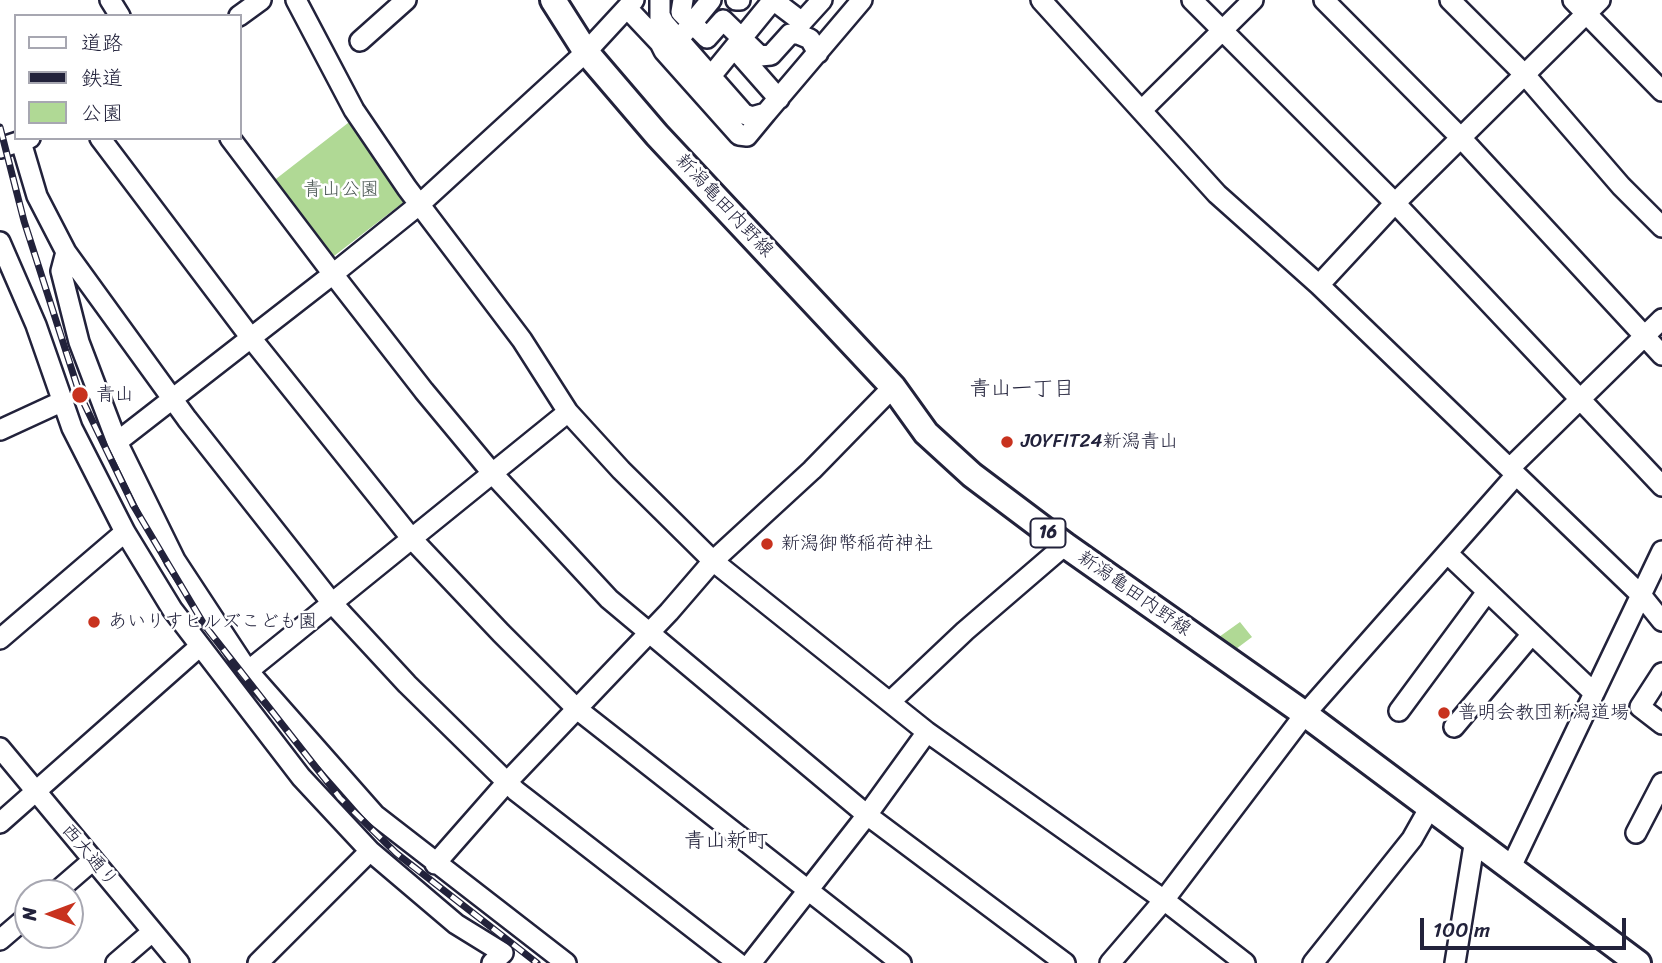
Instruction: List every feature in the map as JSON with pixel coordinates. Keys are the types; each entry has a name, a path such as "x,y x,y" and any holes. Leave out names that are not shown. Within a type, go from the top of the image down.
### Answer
{"main road":[{"name":"新潟亀田内野線","path":"553,0 586,52 657,135 893,387 926,433 972,475 1065,545 1475,839 1638,963"}],"street":[{"path":"242,14 261,0"},
{"path":"360,41 406,0"},
{"path":"683,0 681,12 707,38 723,20 738,43 750,80 773,106"},
{"path":"669,41 692,24 711,0"},
{"path":"711,76 773,0 803,22 822,0 846,18"},
{"path":"660,7 669,41 739,135 747,136 862,0"},
{"path":"1041,0 1217,194 1319,285 1513,471 1641,595 1662,621"},
{"path":"1192,0 1395,203 1662,486"},
{"path":"1142,110 1252,0"},
{"path":"1324,0 1462,139 1662,355"},
{"path":"1450,0 1525,75 1621,186 1662,227"},
{"path":"301,3 354,110 522,341 568,412 713,561 927,732 1164,900 1245,963"},
{"path":"117,442 420,204 586,52 631,4 711,76 744,114 761,117 773,106"},
{"path":"1319,285 1395,203 1525,75 1586,4 1662,91"},
{"path":"738,43 760,56 771,55 790,34 798,34 810,39 818,52"},
{"path":"0,148 25,140 37,196 65,252 172,398 332,603 407,684 508,780 516,791 738,963"},
{"path":"102,140 251,338 412,539 577,709 901,963"},
{"path":"232,140 424,391 493,474 609,599 867,815 1065,963"},
{"path":"0,243 36,325 72,428 125,532 172,609 301,777 370,850 456,924 503,953 492,963"},
{"path":"65,252 61,271 79,342 117,442 175,560 248,671 374,815 565,963"},
{"path":"1110,963 1164,900 1305,715 1447,553 1513,471 1662,319"},
{"path":"435,864 508,780 649,633 713,561 812,470 893,387"},
{"path":"0,430 62,401"},
{"path":"248,671 568,412"},
{"path":"0,639 125,532"},
{"path":"891,701 965,631 1065,545"},
{"path":"1511,867 1662,551"},
{"path":"1447,553 1594,693"},
{"path":"1399,711 1487,592"},
{"path":"1454,727 1532,634"},
{"path":"0,823 199,647"},
{"path":"1662,673 1640,706 1662,724"},
{"path":"751,963 867,815 927,732"},
{"name":"西大通り","path":"0,748 179,963"},
{"path":"1636,833 1662,783"},
{"path":"1313,963 1412,839 1430,807"},
{"path":"1455,963 1475,839"},
{"path":"258,963 370,850"},
{"path":"71,879 92,861"},
{"path":"0,940 14,928"},
{"path":"116,963 152,932"}],"green space":[{"name":"青山公園","path":"348,123 354,123 409,198 334,256 328,257 272,182"},
{"path":"1240,622 1252,637 1236,649 1219,637"}],"railway":[{"path":"0,127 24,221 80,395 133,505 205,626 340,798 396,853 537,963"}],"place":[{"name":"青山","path":"80,395"},
{"name":"JOYFIT24新潟青山","path":"1007,442"},
{"name":"新潟御幣稲荷神社","path":"767,544"},
{"name":"あいりすヒルズこども園","path":"94,622"},
{"name":"普明会教団新潟道場","path":"1444,713"}],"district":[{"name":"青山一丁目","path":"1022,390"},
{"name":"青山新町","path":"726,842"}]}
